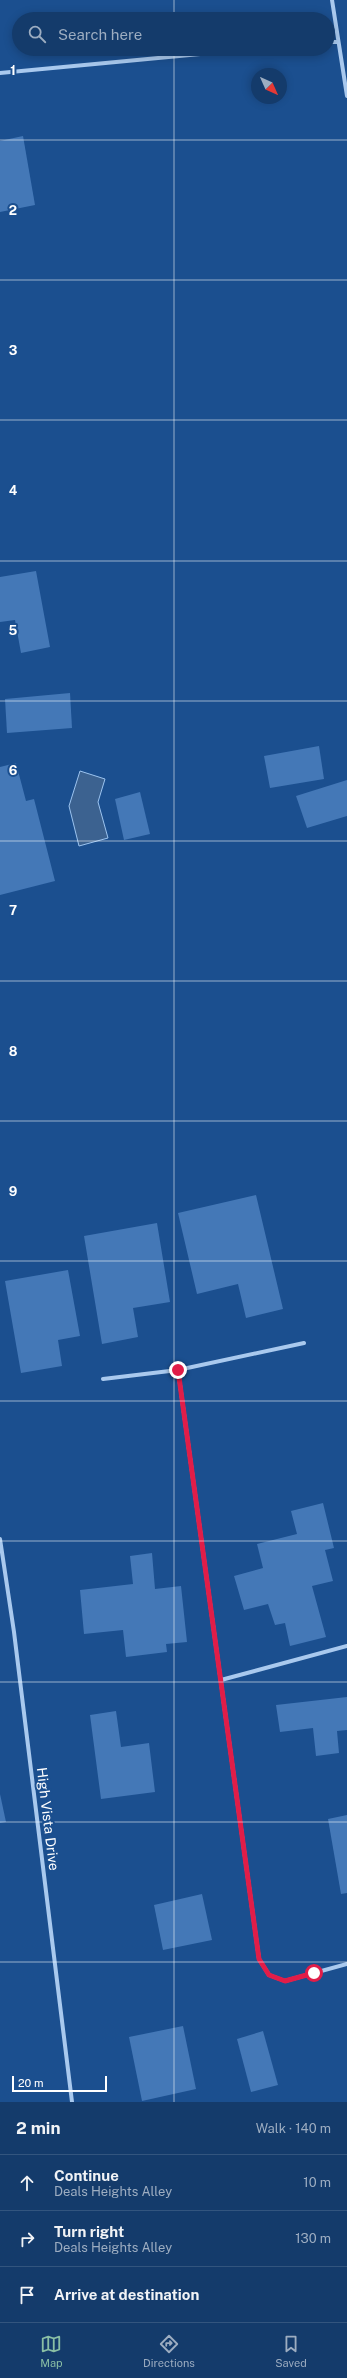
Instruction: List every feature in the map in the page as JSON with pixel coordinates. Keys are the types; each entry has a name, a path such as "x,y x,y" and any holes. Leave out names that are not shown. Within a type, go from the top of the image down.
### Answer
{"street":[{"path":"332,0 333,12"},
{"path":"335,25 347,96"},
{"path":"0,72 176,56"},
{"path":"103,1379 178,1370 304,1343"},
{"path":"178,1370 259,1959 269,1975 285,1981 347,1964"},
{"name":"High Vista Drive","path":"0,1539 14,1632 72,2102"},
{"path":"221,1680 347,1646"}],"water":[{"path":"80,771 105,779 98,802 108,838 79,846 69,806"}],"building":[{"path":"23,136 35,205 0,212 0,141"},
{"path":"36,571 50,647 21,653 15,620 0,622 0,577"},
{"path":"70,693 72,728 7,733 5,699"},
{"path":"319,746 324,779 270,788 264,756"},
{"path":"16,763 26,801 34,799 55,881 0,895 0,767"},
{"path":"347,780 347,816 307,828 296,796"},
{"path":"140,792 150,834 124,840 115,799"},
{"path":"256,1195 283,1309 246,1318 238,1284 197,1294 178,1213"},
{"path":"157,1223 170,1302 133,1308 138,1337 102,1344 84,1236"},
{"path":"68,1270 80,1336 58,1340 62,1366 21,1373 5,1281"},
{"path":"323,1503 334,1548 325,1550 333,1581 312,1586 326,1637 290,1646 285,1623 275,1625 268,1604 244,1610 234,1576 263,1568 257,1544 297,1534 291,1511"},
{"path":"152,1553 155,1589 181,1586 187,1642 166,1644 167,1652 126,1657 123,1630 84,1634 80,1590 133,1584 130,1556"},
{"path":"347,1697 347,1730 337,1731 339,1753 316,1756 313,1728 280,1732 276,1705"},
{"path":"116,1711 121,1747 149,1743 155,1792 101,1799 90,1715"},
{"path":"0,1794 6,1822 0,1823"},
{"path":"347,1815 347,1893 341,1894 328,1819"},
{"path":"202,1894 212,1940 163,1950 154,1905"},
{"path":"183,2026 196,2089 142,2101 129,2037"},
{"path":"263,2031 278,2085 251,2092 237,2039"}],"route":[{"path":"178,1370 258,1942 259,1959 269,1975 285,1981 314,1973"}]}
